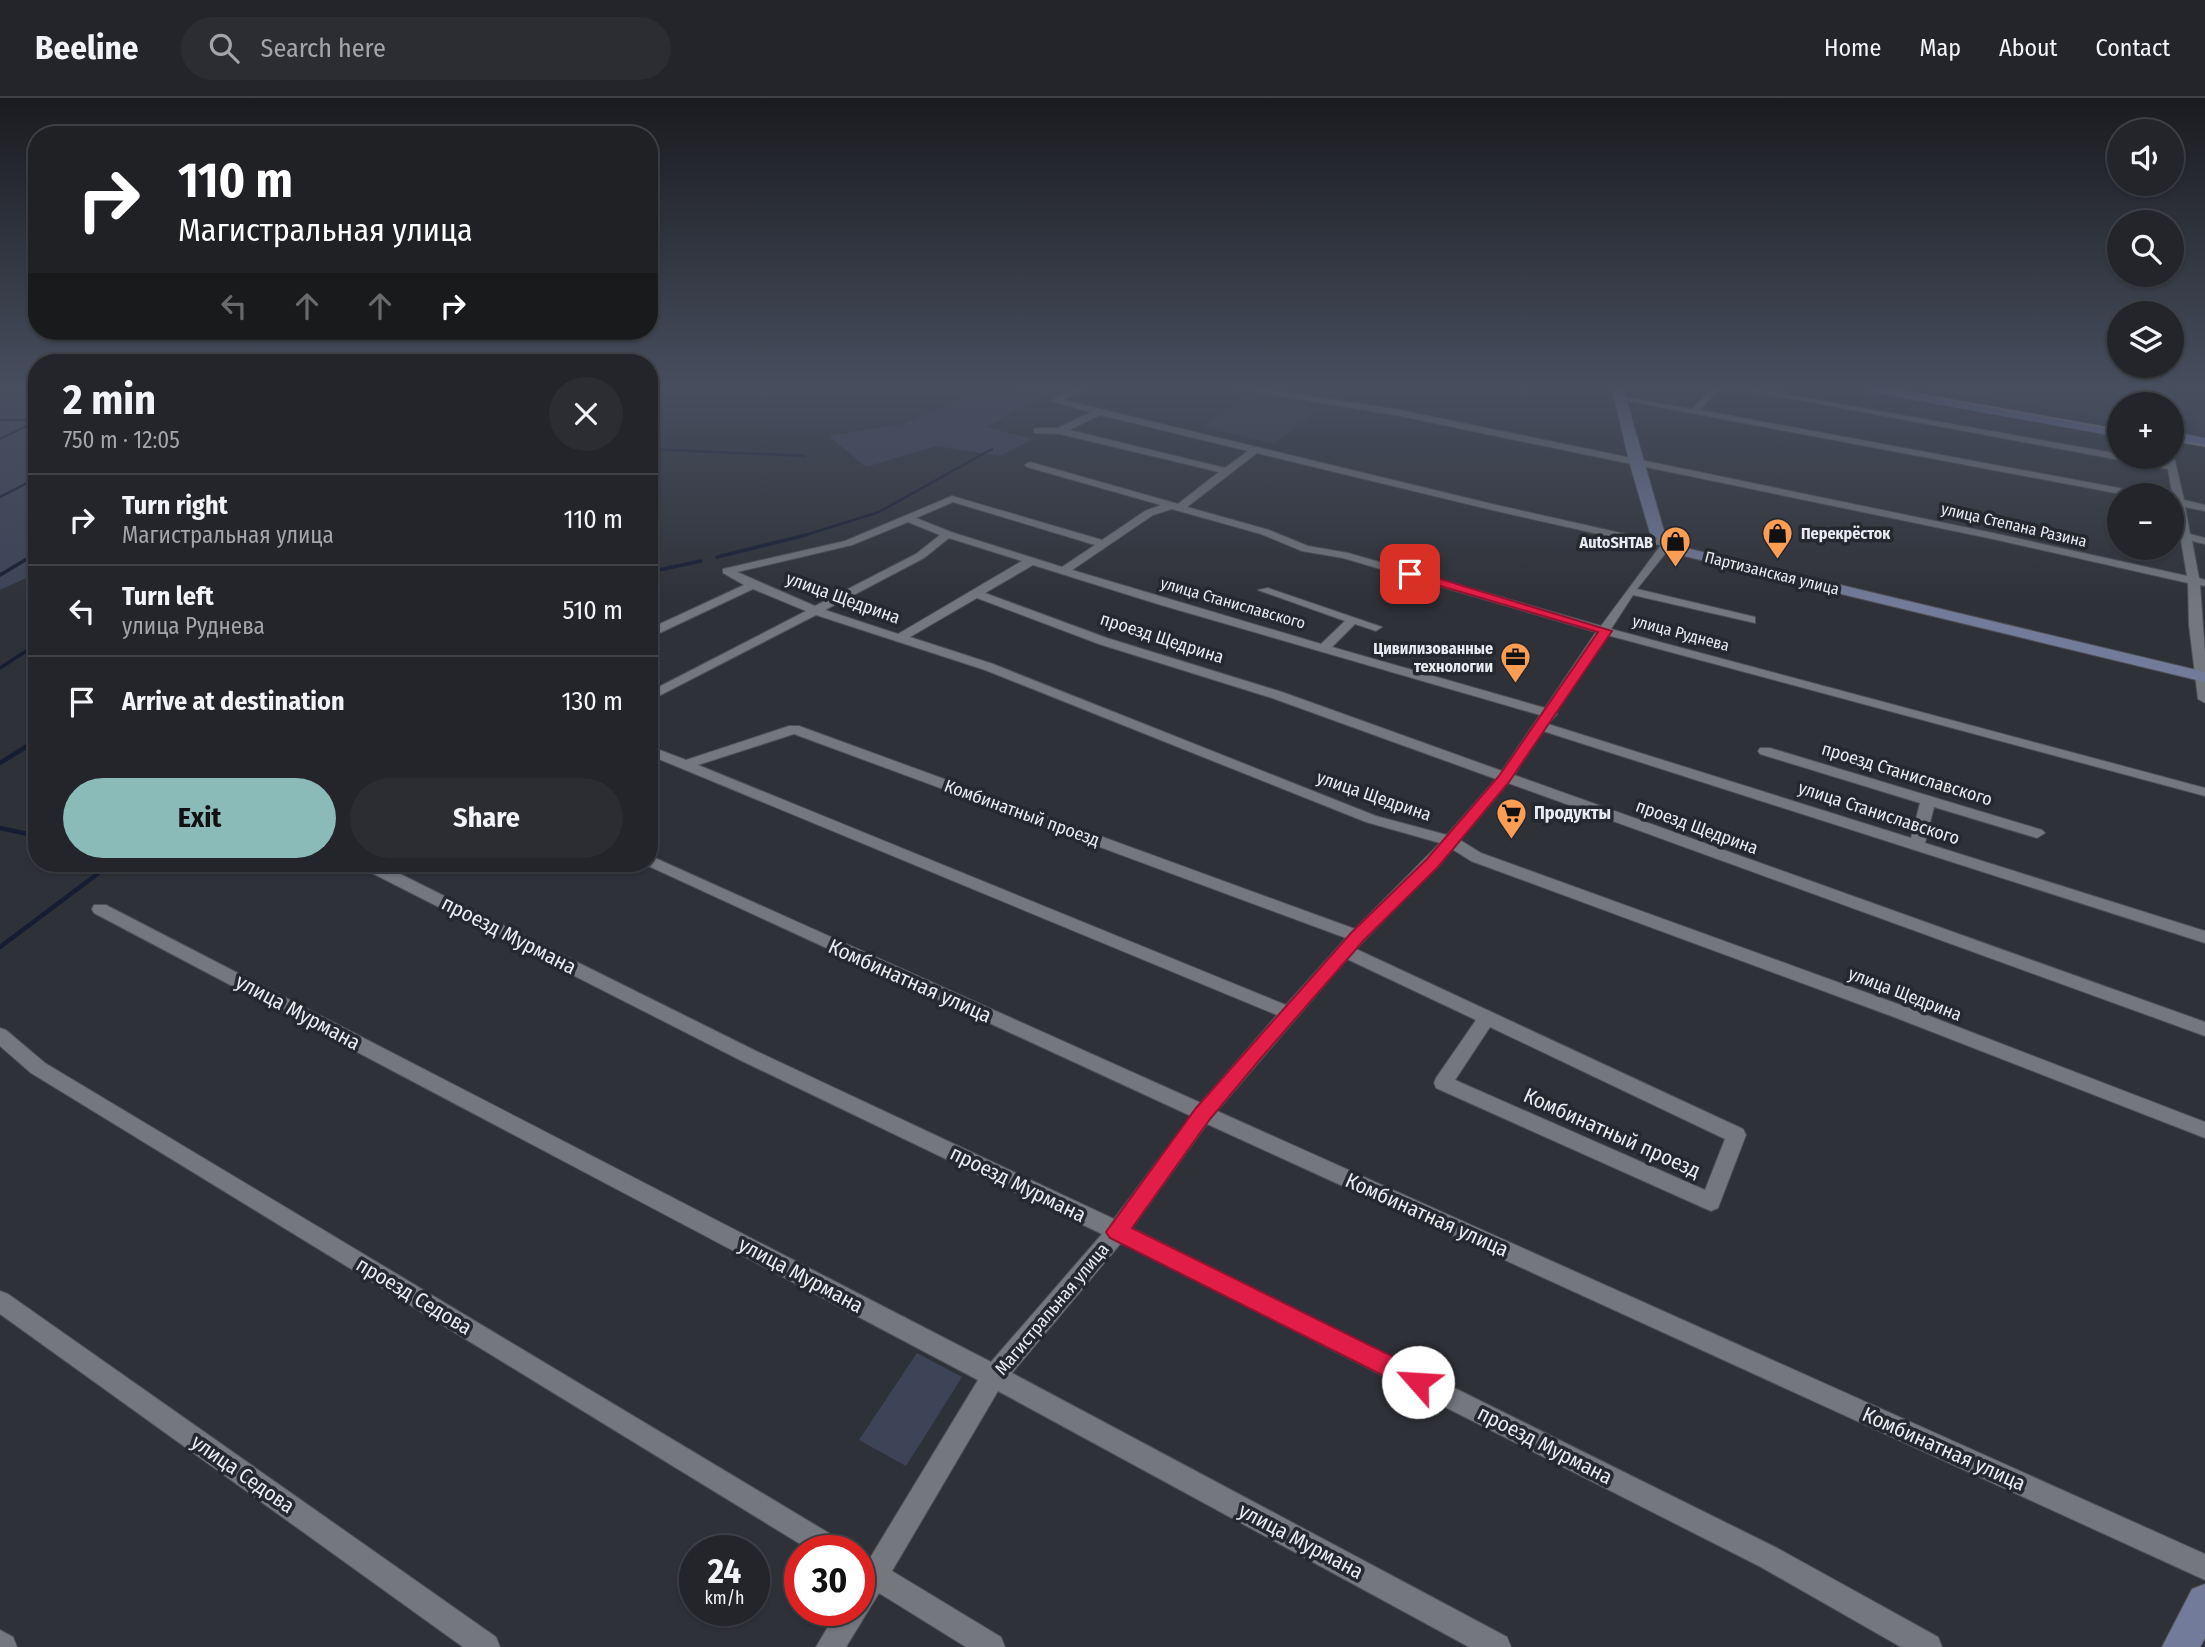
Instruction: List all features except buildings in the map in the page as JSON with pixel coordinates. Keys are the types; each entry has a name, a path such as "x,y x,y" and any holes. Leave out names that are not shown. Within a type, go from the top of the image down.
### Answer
{"street":[{"path":"1181,460 1226,471"},
{"path":"1063,571 1149,513 1174,506 1241,460"},
{"name":"Партизанская улица","path":"1303,460 1623,537 1668,543 1681,551 2204,677"},
{"name":"улица Степана Разина","path":"1632,460 2199,582"},
{"path":"1958,460 2107,489"},
{"path":"1635,461 1657,533 1668,543"},
{"name":"улица Руднева","path":"1030,465 1265,532 1306,549 1344,555 1605,631 2205,792"},
{"path":"727,571 813,553 860,539 952,499 1104,544"},
{"path":"2184,504 2205,508"},
{"name":"улица Станиславского","path":"908,518 947,534 1031,561 1324,648 1917,845 2205,937"},
{"path":"2184,533 2199,582 2194,625 2204,677 2205,699"},
{"path":"658,691 920,556 947,534"},
{"path":"2185,536 2205,541"},
{"name":"Магистральная улица","path":"875,1560 994,1376 1117,1232 1203,1114 1289,1013 1432,863 1504,779 1630,592 1668,543"},
{"path":"898,639 1031,561"},
{"name":"улица Щедрина","path":"727,571 753,585 816,611 989,667 1371,819 1450,841 1476,857 1900,1012 2205,1130"},
{"path":"658,630 753,585"},
{"path":"1264,590 1376,627"},
{"path":"1630,592 1751,620"},
{"name":"проезд Щедрина","path":"977,594 1103,640 1277,695 1504,779 2205,1029"},
{"path":"1324,648 1352,620"},
{"name":"Комбинатный проезд","path":"685,765 794,729 1352,944 1487,1018 1736,1135 1711,1202 1443,1083 1487,1018"},
{"name":"проезд Станиславского","path":"1765,751 2037,834"},
{"path":"658,754 1289,1013"},
{"path":"1917,845 1928,800"},
{"name":"Комбинатная улица","path":"658,866 2205,1567"},
{"name":"проезд Мурмана","path":"384,872 750,1056 1117,1232 1768,1557 1928,1647"},
{"name":"улица Мурмана","path":"100,909 994,1376 1497,1647"},
{"name":"проезд Седова","path":"0,1035 50,1075 808,1535"},
{"name":"улица Седова","path":"0,1301 486,1647"},
{"path":"875,1575 991,1647"},
{"path":"2180,1647 2205,1602"},
{"path":"830,1647 844,1626"}],"shaded area":[{"path":"0,460 28,460 28,577 0,590"},
{"path":"858,460 888,460 866,467"},
{"path":"917,1353 962,1377 906,1466 859,1440"}],"waterway":[{"path":"803,536 879,512 972,460"},
{"path":"0,497 28,483"},
{"path":"717,557 803,536"},
{"path":"799,537 803,536"},
{"path":"0,575 28,558"},
{"path":"658,570 701,561"},
{"path":"0,668 28,650"},
{"path":"0,763 28,746"},
{"path":"0,828 28,834"},
{"path":"0,947 100,872"}],"place":[{"name":"Перекрёсток","path":"1778,560"},
{"name":"AutoSHTAB","path":"1676,569"},
{"name":"Цивилизованные технологии","path":"1516,684"},
{"name":"Продукты","path":"1511,840"}],"route":[{"path":"1410,574 1605,631 1504,779 1432,863 1358,936 1254,1053 1203,1114 1117,1232 1418,1382"}]}
